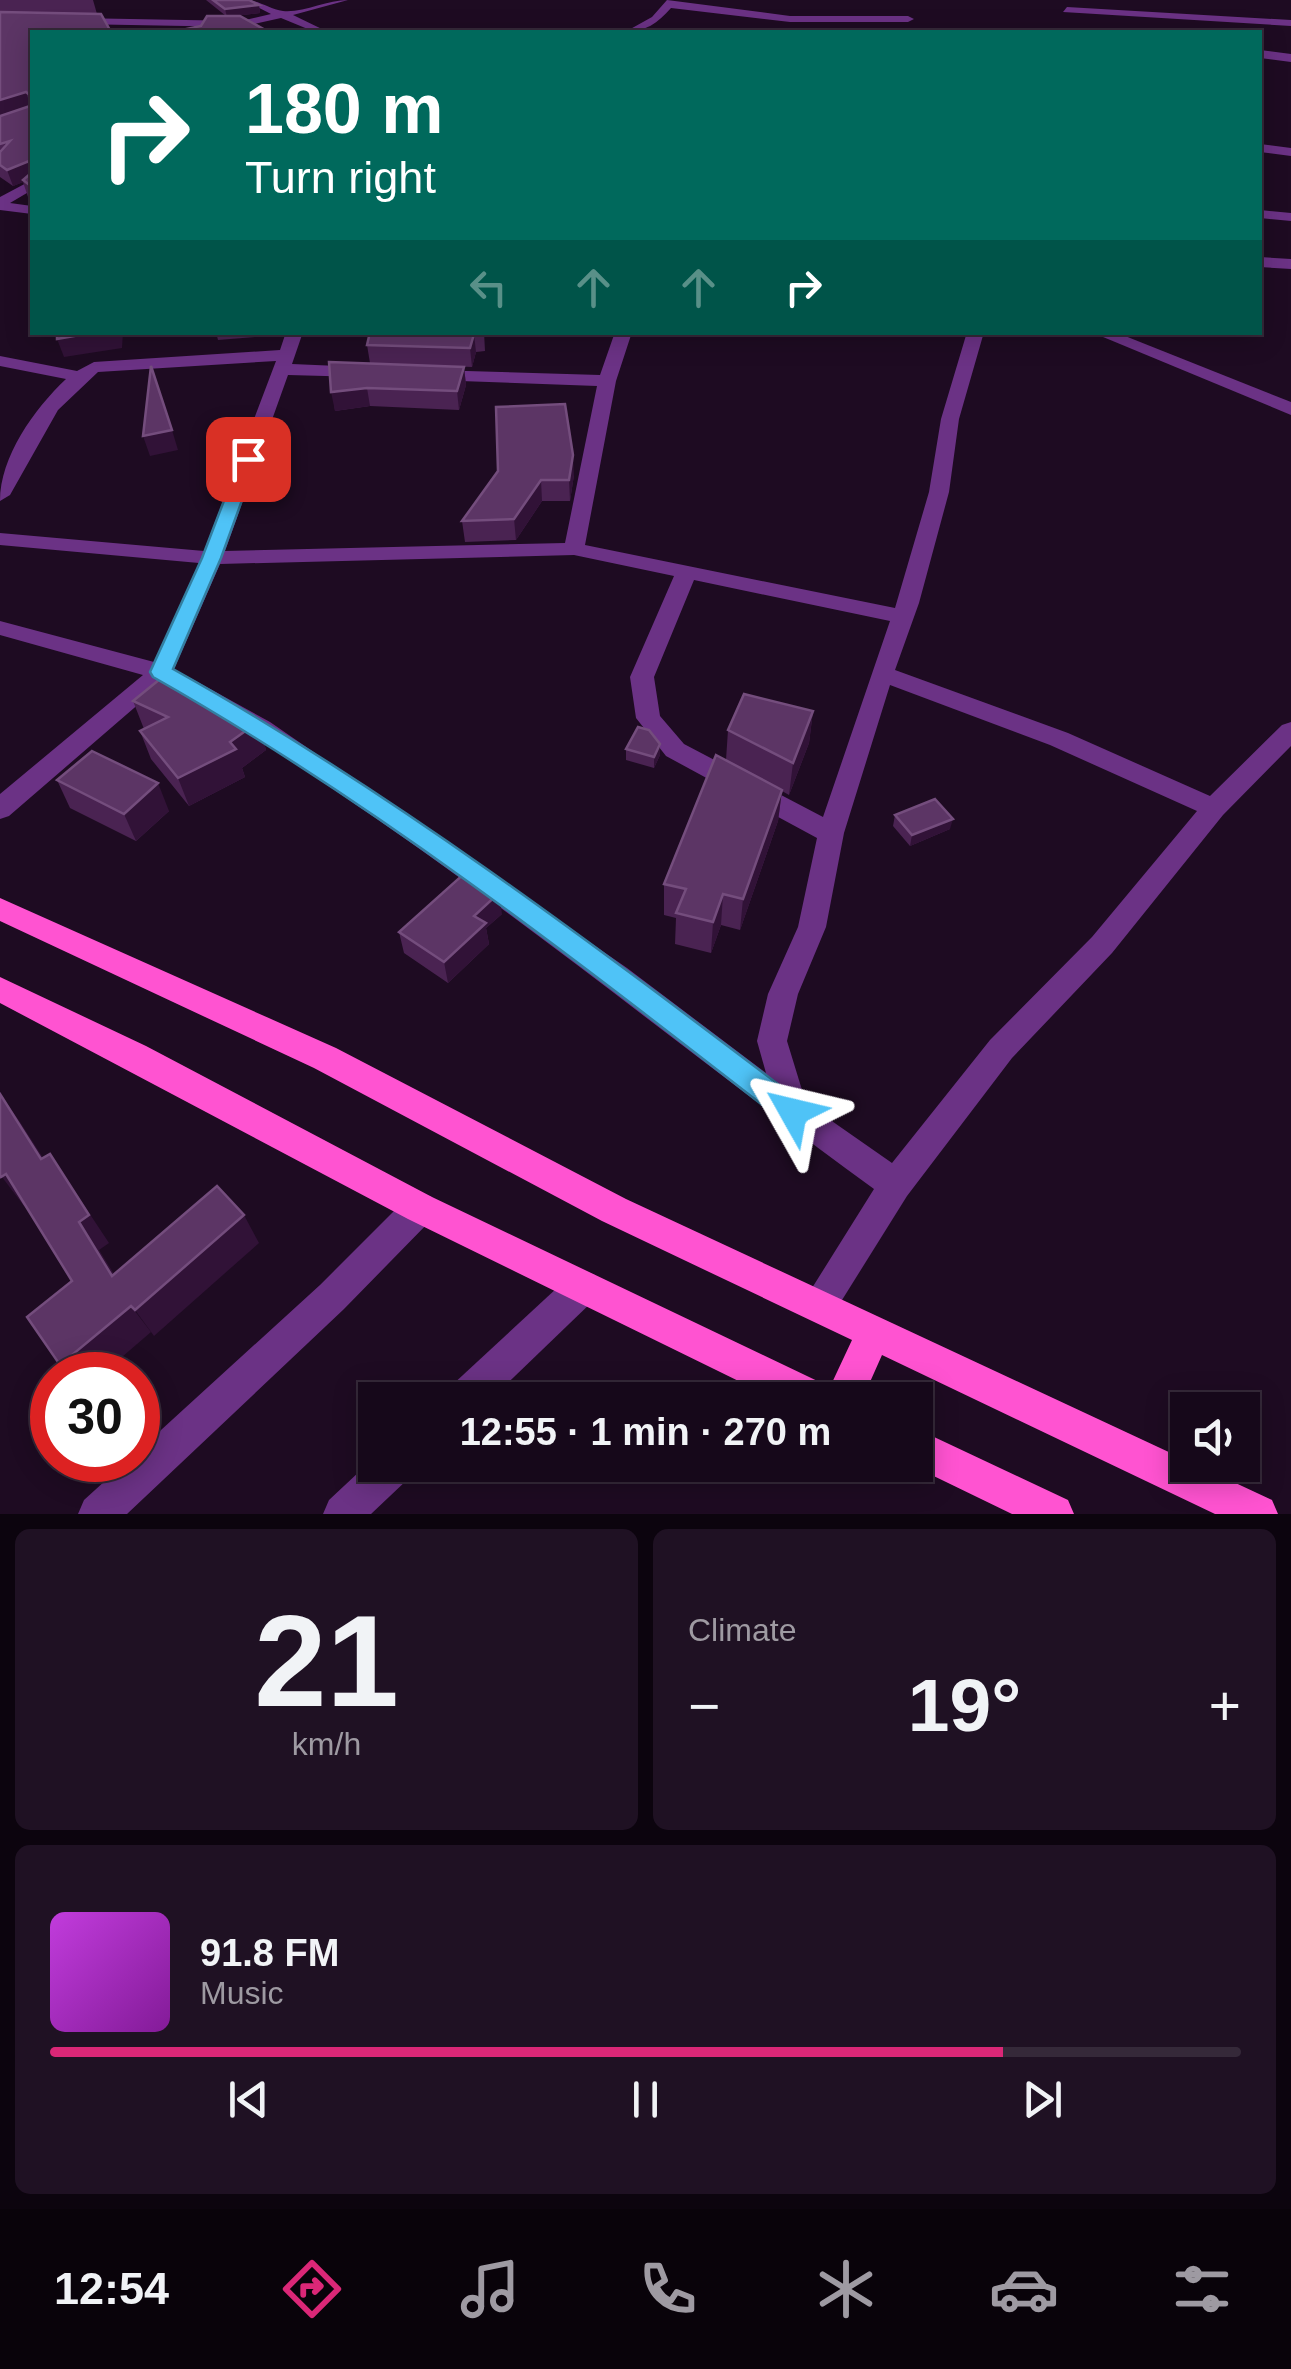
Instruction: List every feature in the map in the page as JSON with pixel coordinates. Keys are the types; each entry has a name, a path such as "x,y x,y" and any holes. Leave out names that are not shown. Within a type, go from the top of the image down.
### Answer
{"main road":[{"path":"0,908 324,1058 614,1210 1258,1514"},
{"path":"0,990 135,1056 420,1208 780,1382"},
{"path":"851,1382 875,1330"},
{"path":"933,1456 1054,1514"}],"street":[{"path":"249,0 318,30"},
{"path":"52,21 220,25 343,0"},
{"path":"636,30 672,3 790,19 908,19"},
{"path":"1066,10 1291,23"},
{"path":"1262,54 1291,58"},
{"path":"1262,148 1291,152"},
{"path":"0,205 30,185"},
{"path":"0,205 30,210"},
{"path":"1262,214 1291,217"},
{"path":"1262,262 1291,264"},
{"path":"0,809 161,672 212,558 295,335"},
{"path":"574,549 606,381 623,335"},
{"path":"793,1112 772,1042 783,994 812,927 831,832 903,617 939,492 950,420 975,335"},
{"path":"1106,335 1291,409"},
{"path":"0,361 77,376 115,364 284,362 377,373"},
{"path":"416,374 606,381"},
{"path":"0,494 50,408 77,376"},
{"path":"0,539 212,558 574,549 903,617"},
{"path":"687,571 642,677 648,718 675,750 831,832"},
{"path":"0,628 161,672 277,739 617,976 894,1185"},
{"path":"883,674 1059,738 1214,808"},
{"path":"820,1304 894,1185 1000,1048 1102,945 1214,808 1291,730"},
{"path":"98,1514 332,1297 420,1208"},
{"path":"482,1382 583,1287"},
{"path":"343,1514 376,1482"}],"building":[{"path":"213,0 249,0 259,5 225,9"},
{"path":"0,12 101,14 110,30 30,30 30,95 26,92 0,100"},
{"path":"207,16 240,16 265,30 182,30 201,26"},
{"path":"30,106 30,174 29,161 7,170 0,165 0,152 10,141 0,144 0,116"},
{"path":"369,335 474,335 470,348 367,345"},
{"path":"329,362 464,367 457,391 367,388 331,392"},
{"path":"151,366 172,430 143,436"},
{"path":"565,404 573,455 569,480 541,480 514,519 462,521 498,471 496,407"},
{"path":"165,675 258,722 230,742 236,749 178,778 140,731 168,717 133,701"},
{"path":"744,694 813,711 793,763 728,730"},
{"path":"638,727 649,730 660,744 654,757 626,749"},
{"path":"92,751 158,783 124,814 57,780"},
{"path":"716,755 782,790 743,899 723,894 713,922 676,913 686,889 664,884"},
{"path":"935,799 953,819 912,835 895,815"},
{"path":"466,872 499,893 474,916 486,923 444,962 399,932"},
{"path":"0,1094 41,1159 50,1154 89,1215 79,1222 112,1276 217,1186 244,1215 135,1310 131,1306 76,1352 51,1352 27,1317 72,1281 6,1174 0,1175"}],"route":[{"path":"248,459 212,558 161,672 260,728 617,976 793,1112"}]}
